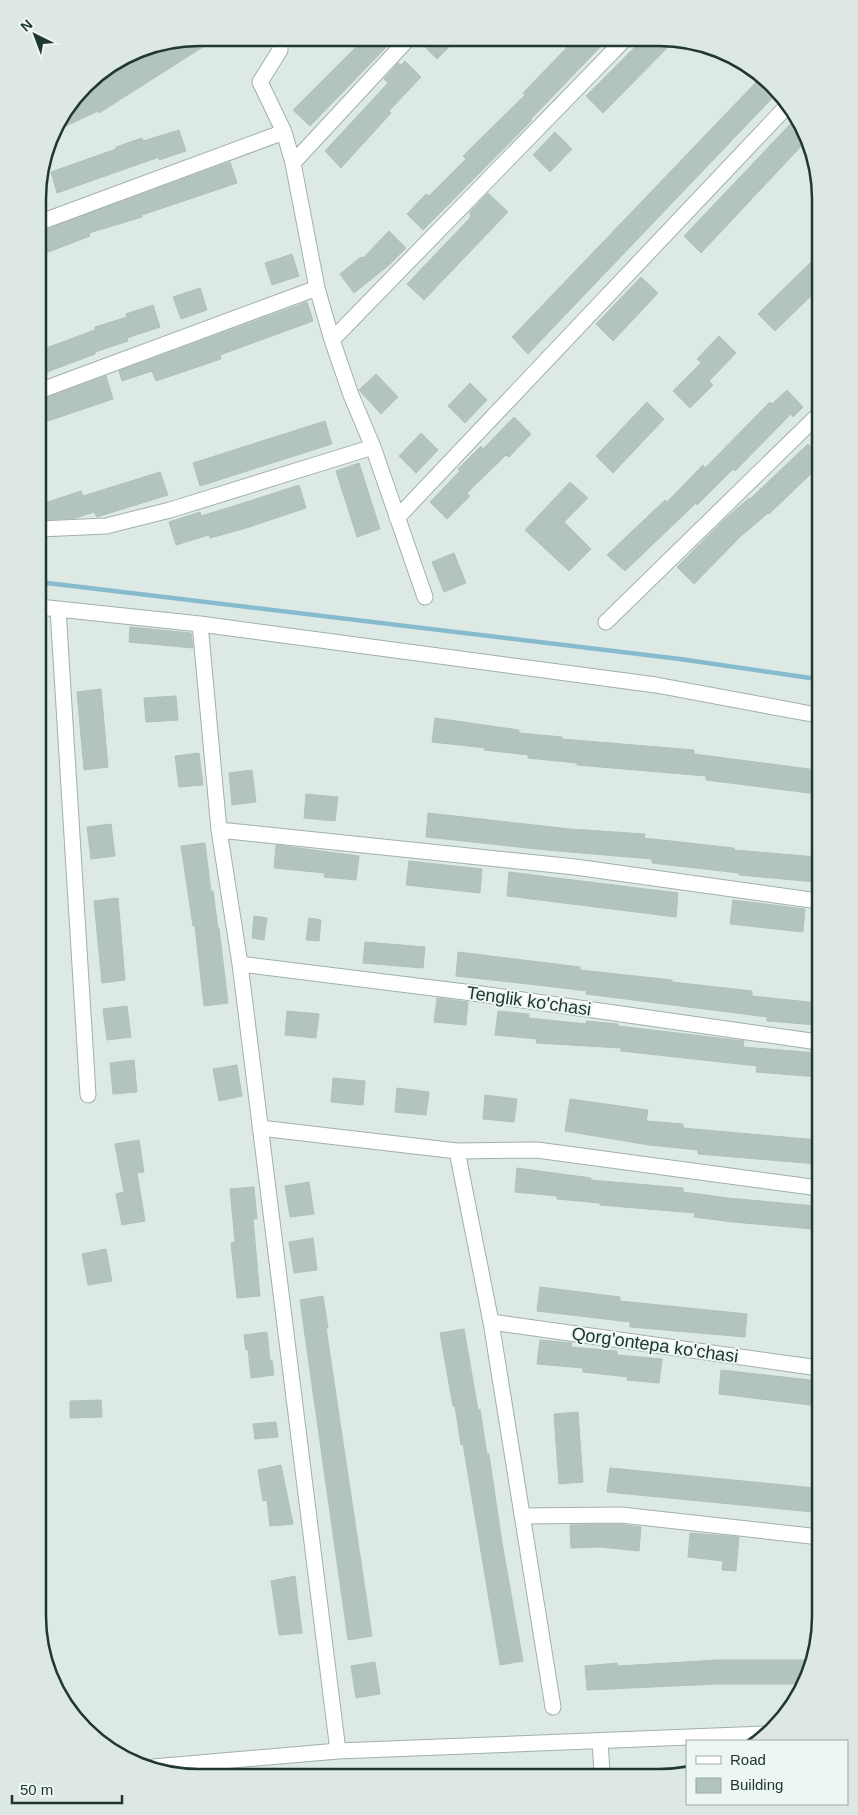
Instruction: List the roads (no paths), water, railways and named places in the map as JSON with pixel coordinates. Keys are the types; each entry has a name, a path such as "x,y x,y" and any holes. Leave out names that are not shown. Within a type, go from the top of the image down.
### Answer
{"street":[{"path":"280,46 280,50 260,82 284,132 293,163 317,288 332,340 351,395 373,447 425,597"},
{"path":"293,163 402,46"},
{"path":"332,340 618,46"},
{"path":"397,518 783,110"},
{"path":"47,219 284,132"},
{"path":"47,388 317,288"},
{"path":"606,622 812,421"},
{"path":"47,529 106,526 125,522 170,510 373,447"},
{"path":"47,608 200,624 656,685 812,714"},
{"path":"58,609 88,1094"},
{"path":"200,624 219,830 240,964 338,1751"},
{"path":"219,830 575,867 812,900"},
{"name":"Tenglik ko'chasi","path":"240,964 481,994 811,1041"},
{"path":"260,1128 457,1151 537,1150 811,1187"},
{"path":"457,1151 491,1322 553,1707"},
{"name":"Qorg'ontepa ko'chasi","path":"491,1322 811,1367"},
{"path":"522,1516 621,1515 811,1536"},
{"path":"168,1766 338,1751 755,1734"},
{"path":"600,1740 602,1769"}],"waterway":[{"path":"47,583 680,659 812,678"}]}
